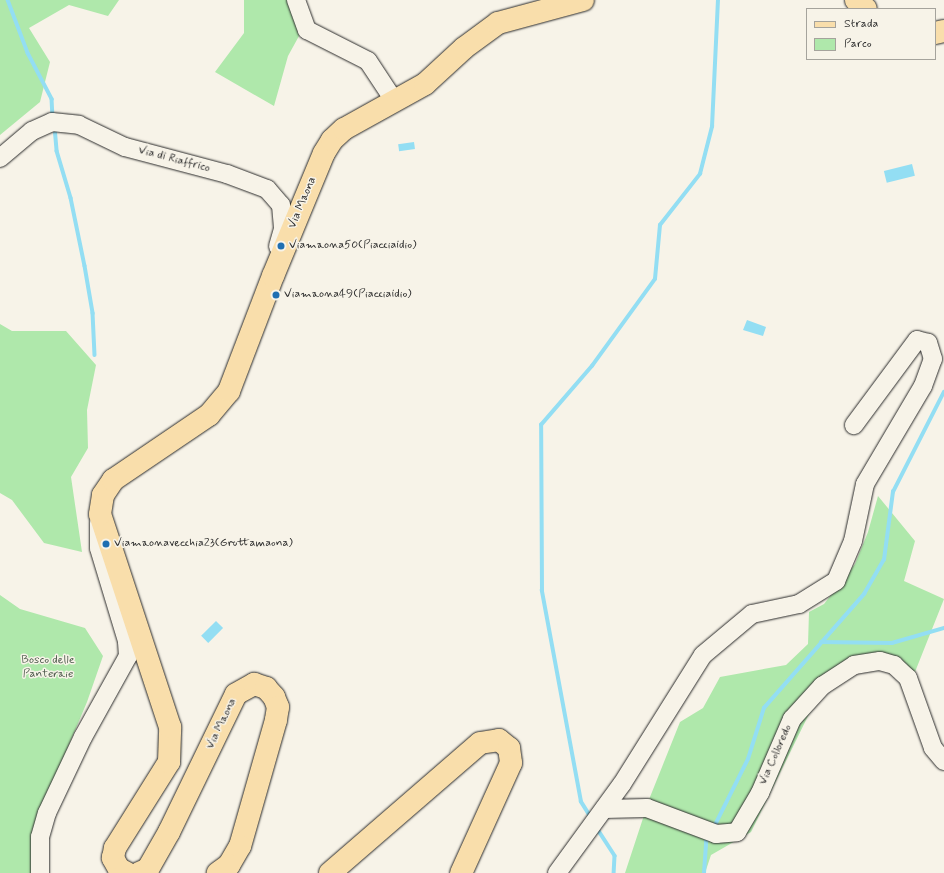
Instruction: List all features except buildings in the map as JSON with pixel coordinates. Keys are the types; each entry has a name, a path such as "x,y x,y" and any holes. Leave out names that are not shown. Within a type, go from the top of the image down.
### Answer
{"main road":[{"name":"Via Maona","path":"127,873 119,869 113,858 115,848 169,762 170,727 100,514 103,495 112,480 209,415 229,391 273,276 324,153 332,140 344,129 425,84 464,48 498,23 583,0"},
{"path":"856,0 865,8"},
{"name":"Via Maona","path":"139,873 148,869 169,832 236,694 254,684 266,688 274,697 278,707 276,720 240,846 229,865 218,873"},
{"path":"330,873 480,743 499,740 509,748 511,762 462,873"}],"street":[{"path":"296,0 307,30 368,61 395,102"},
{"name":"Via di Riaffrico","path":"0,158 32,132 52,122 79,125 125,147 251,181 266,189 281,205 283,229 273,262 273,276"},
{"path":"557,873 604,809 703,655 752,614 799,604 836,581 853,540 865,484 923,386 933,359 928,343 917,340 854,425"},
{"name":"Via Maona","path":"40,873 40,837 47,813 98,711 128,656 127,641 99,548 100,514"},
{"name":"Via Colloredo","path":"604,809 646,808 716,834 737,832 760,792 792,719 822,686 854,665 880,661 894,665 908,678 933,748 944,761"}],"green space":[{"path":"0,0 119,0 108,16 69,5 29,28 50,62 40,102 0,135"},
{"path":"244,0 290,0 299,36 288,56 274,106 215,72 244,33"},
{"path":"0,324 12,331 66,331 96,365 87,410 88,448 71,477 82,552 44,543 12,500 0,493"},
{"path":"878,496 915,541 904,581 944,599 913,677 892,669 866,668 838,679 809,714 751,832 711,855 705,873 625,873 650,797 680,722 703,708 720,677 786,665 808,644 809,612 824,604 855,564 868,532"},
{"name":"Bosco delle Panteraie","path":"0,595 20,609 85,628 103,656 87,702 33,830 36,873 0,873"}],"water":[{"path":"414,142 415,149 399,151 398,144"},
{"path":"912,164 915,176 887,183 884,171"},
{"path":"747,320 766,327 763,336 743,330"},
{"path":"216,621 223,628 208,643 201,636"}],"waterway":[{"path":"8,0 28,53 52,99 53,117"},
{"path":"591,818 581,802 542,591 541,425 592,366 655,279 660,225 700,174 712,127 718,0"},
{"path":"55,127 57,151 71,198 85,266 93,313 95,355"},
{"path":"713,829 748,759 764,708 864,594 884,560 893,492 944,392"},
{"path":"821,642 892,643 944,628"},
{"path":"597,828 615,856 614,873"},
{"path":"704,873 706,842 708,837"}],"place":[{"name":"Viamaona50(Piacciaidio)","path":"281,246"},
{"name":"Viamaona49(Piacciaidio)","path":"276,295"},
{"name":"Viamaonavecchia23(Grottamaona)","path":"106,544"}]}
